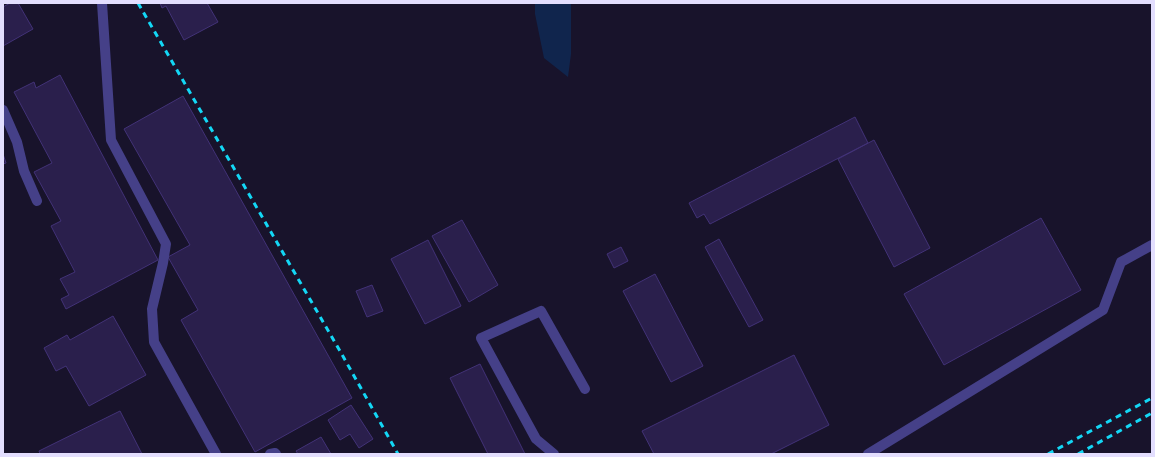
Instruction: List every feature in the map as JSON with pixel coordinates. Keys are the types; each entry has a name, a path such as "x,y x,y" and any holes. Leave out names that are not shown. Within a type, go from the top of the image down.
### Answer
{"lane":[{"path":"102,3 111,140 166,244 152,309 154,342 216,454"},
{"path":"3,110 16,142 24,171 37,201"},
{"path":"868,454 1102,310 1120,262 1152,245"},
{"path":"554,454 536,439 481,338 541,311 585,390"},
{"path":"270,454 276,454"}],"water":[{"path":"535,3 571,3 571,54 568,77 544,58 535,14"}],"building":[{"path":"10,3 18,3 33,29 3,46 3,7"},
{"path":"160,3 207,3 218,22 184,40 166,6 162,8"},
{"path":"60,75 158,260 66,309 61,299 69,295 60,279 75,272 51,226 61,221 34,172 52,163 14,92 34,82 36,88"},
{"path":"183,96 352,398 255,452 181,320 198,310 168,257 190,245 124,129"},
{"path":"855,117 868,143 710,224 704,214 697,218 689,203"},
{"path":"874,140 930,248 894,267 838,159"},
{"path":"3,154 6,163 3,164"},
{"path":"1041,218 1081,290 944,365 904,294"},
{"path":"462,220 498,285 469,302 432,236"},
{"path":"719,239 763,320 749,327 705,247"},
{"path":"428,240 461,306 425,324 391,259"},
{"path":"621,247 628,261 614,268 607,254"},
{"path":"655,274 703,366 671,382 623,291"},
{"path":"372,285 383,311 367,317 356,291"},
{"path":"113,316 146,375 89,406 66,366 56,371 44,348 67,335 70,340"},
{"path":"794,355 829,425 771,454 654,454 642,431"},
{"path":"480,364 525,454 488,454 450,378"},
{"path":"351,405 373,439 359,448 350,434 340,440 328,420"},
{"path":"120,411 142,454 40,454 39,451"},
{"path":"321,437 331,454 298,454 296,451"}],"railway":[{"path":"138,3 398,454"},
{"path":"1048,454 1152,398"},
{"path":"1078,454 1152,413"}]}
